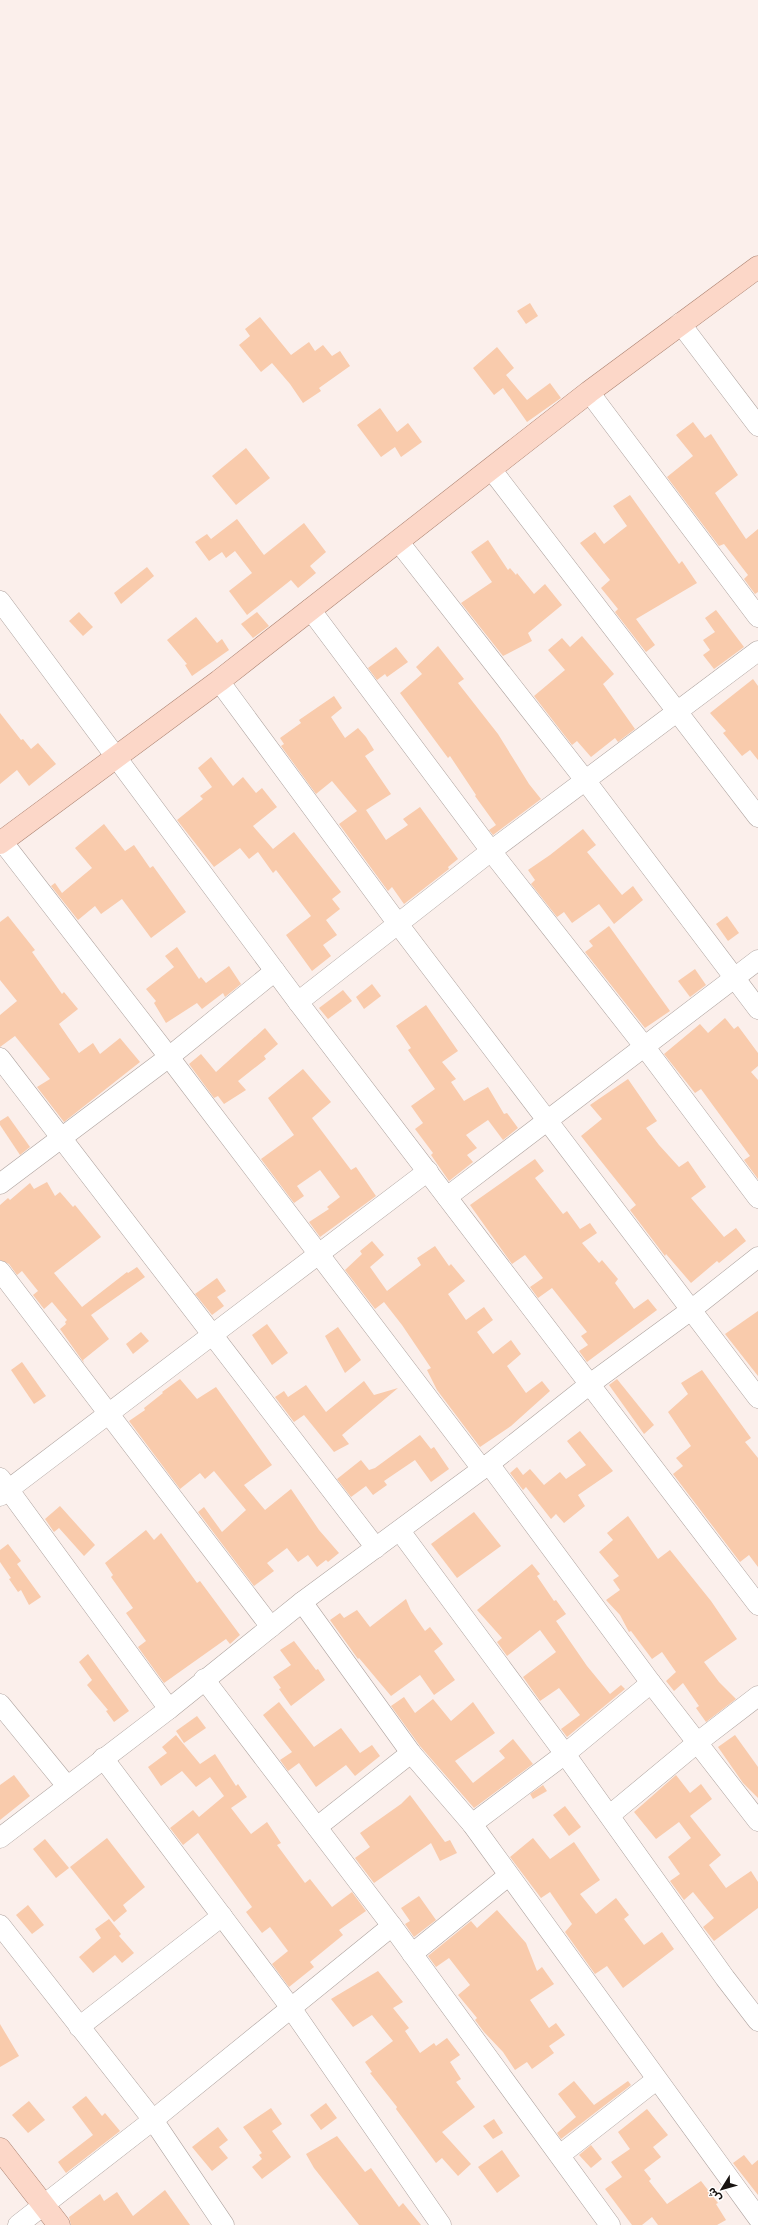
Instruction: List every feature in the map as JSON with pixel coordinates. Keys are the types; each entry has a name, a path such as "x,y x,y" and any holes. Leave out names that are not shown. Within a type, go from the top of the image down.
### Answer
{"main road":[{"path":"1,842 219,681 589,392 680,323 758,267"},
{"path":"0,2149 59,2225"}],"street":[{"path":"680,323 758,426"},
{"path":"589,392 758,617"},
{"path":"491,469 758,817"},
{"path":"398,541 585,780 758,1009"},
{"path":"0,601 298,1002 758,1605"},
{"path":"310,609 491,851 644,1046 758,1198"},
{"path":"298,1002 491,851 676,710 758,651"},
{"path":"219,681 398,924 758,1398"},
{"path":"1,842 169,1057 318,1253 486,1466 758,1821"},
{"path":"447,1197 758,960"},
{"path":"0,1184 62,1139 169,1057 275,971"},
{"path":"0,1058 376,1548"},
{"path":"168,1709 3,1488 110,1413 212,1333 428,1171"},
{"path":"0,1838 168,1709 302,1602 486,1466 590,1384 691,1310 758,1257"},
{"path":"0,1271 110,1413 270,1627"},
{"path":"400,1531 610,1815 725,1978 758,2021"},
{"path":"302,1602 412,1752 472,1824 656,2080 758,2218"},
{"path":"204,1679 392,1926 610,2225"},
{"path":"472,1824 565,1754 651,1683"},
{"path":"610,1815 698,1742 758,1696"},
{"path":"0,1704 67,1786"},
{"path":"318,1827 412,1752"},
{"path":"103,1758 291,2008 441,2225"},
{"path":"412,1954 508,1876"},
{"path":"79,2027 222,1916"},
{"path":"0,1925 153,2120 224,2225"},
{"path":"18,2225 153,2120 392,1926"},
{"path":"560,2155 656,2080"}],"building":[{"path":"530,303 538,316 526,324 517,311"},
{"path":"260,317 291,355 309,342 315,351 323,345 332,356 340,351 350,366 319,388 321,391 303,403 290,384 272,363 261,372 239,345 250,336 245,329"},
{"path":"497,347 514,368 506,375 527,400 550,383 561,398 527,422 503,388 494,395 473,368"},
{"path":"380,408 397,432 408,423 422,442 401,457 395,447 381,457 357,425"},
{"path":"693,422 705,438 711,434 738,475 715,493 746,539 758,529 758,592 755,594 744,579 748,575 724,544 719,546 667,477 693,456 676,435"},
{"path":"246,448 270,478 236,505 212,476"},
{"path":"630,495 679,564 682,561 697,583 636,619 655,645 646,652 615,612 618,609 601,588 610,580 580,543 595,532 604,544 627,526 613,506"},
{"path":"237,519 264,555 304,523 326,552 310,566 316,573 298,588 291,580 247,615 229,591 252,573 235,551 226,558 222,552 209,561 195,542 207,534 211,539"},
{"path":"488,540 508,570 510,568 516,575 517,573 534,594 545,584 562,605 528,633 532,641 503,656 461,603 492,582 471,552"},
{"path":"147,567 154,576 121,604 114,593"},
{"path":"716,610 744,647 714,669 703,655 710,650 703,640 715,632 705,618"},
{"path":"79,612 93,627 83,636 69,621"},
{"path":"257,612 269,626 253,638 241,624"},
{"path":"196,617 217,643 222,639 229,650 192,676 185,665 187,664 167,640"},
{"path":"582,636 614,674 603,684 635,729 618,742 615,738 591,757 577,741 572,745 534,696 565,670 548,650 562,638 570,647"},
{"path":"438,646 464,679 458,683 498,734 529,784 541,799 493,835 489,830 496,825 475,796 476,795 450,756 448,758 400,693 422,674 416,667"},
{"path":"396,647 408,662 387,677 385,674 377,680 368,668"},
{"path":"753,679 758,686 758,760 750,750 742,756 723,733 726,731 710,713"},
{"path":"334,696 342,708 331,717 345,738 358,728 366,737 374,750 365,756 391,794 366,810 386,840 408,825 403,819 420,807 458,859 448,867 449,869 404,904 392,887 388,891 339,824 357,811 332,781 316,794 281,746 284,744 280,738 301,723 299,720"},
{"path":"0,713 21,740 23,739 31,749 38,743 56,764 29,786 17,770 0,784"},
{"path":"211,757 233,786 243,777 256,793 262,788 277,807 253,826 273,849 294,832 341,892 332,899 340,909 326,920 337,935 323,945 331,956 312,971 286,935 311,916 276,870 273,873 258,852 249,859 240,848 214,867 177,820 203,799 200,796 212,787 198,768"},
{"path":"104,824 125,851 134,845 150,868 153,866 186,912 151,938 122,899 101,914 95,906 78,920 51,886 55,883 62,893 92,868 75,848"},
{"path":"583,829 596,845 587,852 622,895 633,886 643,900 614,924 599,904 572,923 564,912 557,917 531,884 535,880 528,870"},
{"path":"8,916 35,950 32,952 62,994 64,992 78,1009 59,1024 79,1053 93,1043 100,1054 120,1038 140,1062 64,1122 37,1087 50,1079 15,1036 0,1047 0,1015 17,1001 0,980 0,922"},
{"path":"727,916 739,933 728,941 716,924"},
{"path":"609,926 670,1011 645,1028 585,952 593,946 589,941"},
{"path":"177,947 199,979 201,977 206,983 229,966 241,984 225,997 223,993 202,1009 197,1003 166,1023 154,1003 156,1001 146,989 174,967 165,956"},
{"path":"695,969 706,985 690,997 678,981"},
{"path":"372,984 381,996 364,1009 356,997"},
{"path":"343,990 352,1001 328,1019 319,1008"},
{"path":"426,1005 458,1051 442,1062 456,1079 451,1082 464,1101 488,1087 504,1114 507,1113 518,1128 503,1140 488,1120 466,1135 477,1148 467,1155 473,1162 449,1181 431,1155 433,1153 415,1129 423,1123 411,1106 435,1089 408,1050 411,1048 396,1026"},
{"path":"725,1018 734,1029 738,1026 758,1053 758,1066 751,1072 758,1080 758,1179 744,1160 750,1156 701,1089 695,1093 664,1054 700,1024 708,1033"},
{"path":"265,1028 278,1044 264,1056 266,1059 238,1081 246,1090 224,1104 218,1096 214,1098 189,1064 201,1054 216,1072"},
{"path":"303,1069 331,1102 312,1118 351,1170 356,1167 376,1196 320,1237 309,1222 329,1209 327,1207 340,1197 320,1170 297,1186 304,1196 294,1203 261,1159 294,1135 268,1098"},
{"path":"628,1079 657,1121 646,1128 679,1167 688,1161 706,1187 691,1198 724,1237 736,1228 746,1241 719,1263 717,1261 691,1283 666,1254 665,1256 630,1210 636,1205 581,1136 602,1119 590,1105"},
{"path":"8,1116 30,1147 20,1155 0,1125 0,1121"},
{"path":"535,1159 544,1171 535,1178 563,1214 567,1211 580,1229 590,1223 597,1233 582,1243 599,1263 602,1260 618,1279 615,1283 634,1309 648,1299 657,1310 587,1362 579,1351 588,1345 581,1336 587,1332 552,1288 538,1298 530,1287 543,1278 525,1255 512,1264 470,1205"},
{"path":"47,1182 55,1196 60,1192 73,1207 75,1205 101,1237 54,1273 82,1307 127,1272 128,1273 137,1267 145,1277 91,1315 109,1339 83,1360 84,1363 60,1329 66,1324 65,1322 67,1320 52,1302 44,1309 33,1295 38,1291 22,1271 17,1275 9,1264 0,1260 0,1205 8,1198 10,1200 30,1183 34,1189"},
{"path":"372,1241 384,1255 370,1267 387,1291 421,1265 417,1258 435,1246 449,1266 451,1264 465,1281 448,1294 466,1320 484,1307 493,1320 477,1332 493,1354 511,1340 521,1354 507,1366 526,1393 542,1381 550,1391 511,1426 480,1447 437,1390 427,1370 431,1368 402,1325 384,1302 375,1309 345,1270 362,1254 360,1251"},
{"path":"217,1278 226,1291 217,1297 224,1306 212,1315 195,1294"},
{"path":"758,1311 758,1376 725,1334"},
{"path":"267,1324 288,1353 272,1365 252,1335"},
{"path":"338,1327 361,1360 345,1373 325,1336"},
{"path":"141,1332 149,1341 133,1354 126,1344"},
{"path":"22,1362 46,1396 34,1404 11,1370"},
{"path":"702,1370 751,1438 745,1442 758,1458 758,1567 749,1555 740,1562 673,1474 683,1466 676,1458 691,1446 668,1412 688,1394 681,1383"},
{"path":"180,1379 197,1399 216,1387 272,1465 244,1485 265,1510 291,1489 319,1530 339,1553 328,1562 326,1560 317,1567 308,1555 298,1562 287,1548 267,1563 274,1571 254,1586 198,1512 204,1507 222,1532 246,1510 214,1471 205,1479 200,1473 180,1489 129,1421 145,1410 144,1408 163,1393 162,1392"},
{"path":"617,1379 654,1425 644,1434 609,1385"},
{"path":"364,1381 374,1395 398,1388 342,1435 349,1444 334,1452 304,1415 294,1422 275,1397 284,1391 288,1397 306,1385 326,1412"},
{"path":"580,1431 613,1471 578,1495 585,1506 564,1523 556,1514 551,1519 526,1487 523,1490 510,1473 517,1467 523,1475 530,1469 544,1485 560,1472 566,1479 586,1465 567,1441"},
{"path":"420,1435 431,1449 434,1447 449,1469 431,1482 415,1460 384,1481 387,1485 373,1495 366,1486 351,1497 337,1479 361,1460 369,1470 375,1468"},
{"path":"60,1506 95,1545 84,1556 59,1528 54,1532 45,1519"},
{"path":"474,1512 501,1546 457,1578 431,1544"},
{"path":"628,1516 658,1559 670,1550 711,1601 737,1639 704,1662 719,1682 736,1699 706,1722 696,1708 699,1706 683,1683 674,1691 666,1681 676,1672 662,1652 652,1659 631,1631 629,1632 620,1615 606,1600 620,1590 613,1580 619,1576 599,1552 613,1540 607,1533"},
{"path":"146,1530 154,1540 161,1533 197,1583 200,1581 240,1635 230,1644 226,1639 164,1683 138,1647 146,1641 126,1613 133,1608 111,1577 113,1575 105,1563"},
{"path":"8,1544 21,1561 17,1564 41,1597 29,1605 21,1590 18,1592 9,1579 11,1578 0,1562 0,1550"},
{"path":"532,1564 540,1574 537,1576 554,1601 556,1600 566,1614 556,1621 587,1666 610,1694 621,1685 625,1689 567,1737 561,1729 580,1715 559,1688 540,1701 523,1677 556,1652 540,1630 507,1656 497,1642 502,1638 477,1610"},
{"path":"406,1599 411,1611 425,1631 430,1627 443,1644 434,1651 455,1680 434,1695 420,1675 391,1696 359,1658 358,1659 330,1620 340,1613 344,1618 357,1610 370,1627"},
{"path":"294,1641 316,1670 318,1669 325,1680 291,1706 279,1689 281,1688 273,1677 291,1665 280,1650"},
{"path":"88,1654 129,1711 114,1722 106,1711 108,1710 87,1685 92,1680 79,1662"},
{"path":"404,1697 415,1713 433,1699 451,1721 473,1702 495,1733 455,1761 473,1783 505,1758 499,1751 513,1739 533,1764 474,1808 420,1746 391,1706"},
{"path":"279,1702 314,1747 341,1728 360,1753 372,1745 380,1756 355,1776 346,1765 316,1787 299,1763 288,1771 280,1760 292,1752 263,1715"},
{"path":"197,1716 206,1728 184,1743 176,1731"},
{"path":"176,1735 200,1764 215,1754 236,1786 238,1784 247,1797 231,1808 251,1834 267,1822 281,1843 277,1845 305,1883 310,1879 332,1907 352,1892 366,1911 339,1930 343,1935 310,1962 314,1967 289,1987 272,1964 288,1951 270,1927 262,1933 246,1912 252,1907 198,1833 183,1845 170,1828 193,1810 199,1817 224,1796 210,1777 196,1787 182,1771 161,1786 148,1767 167,1753 162,1747"},
{"path":"735,1735 758,1767 758,1798 743,1783 718,1747"},
{"path":"14,1775 30,1796 0,1820 0,1785"},
{"path":"676,1775 690,1793 701,1784 712,1799 690,1816 721,1855 709,1865 726,1888 751,1871 758,1882 758,1908 714,1941 703,1927 714,1918 693,1892 684,1900 670,1881 680,1874 668,1857 691,1838 679,1822 656,1839 634,1812"},
{"path":"543,1785 547,1791 533,1799 530,1794"},
{"path":"410,1795 445,1842 450,1840 457,1853 440,1861 431,1843 374,1883 355,1858 370,1847 360,1833 401,1804"},
{"path":"565,1806 581,1827 569,1836 553,1815"},
{"path":"107,1838 145,1887 123,1905 127,1911 114,1922 70,1867"},
{"path":"533,1838 550,1859 574,1842 600,1880 580,1894 596,1914 616,1898 629,1915 624,1919 644,1945 662,1932 674,1949 623,1988 607,1966 595,1974 565,1932 572,1924 550,1892 541,1898 510,1857"},
{"path":"45,1839 69,1868 56,1878 33,1849"},
{"path":"419,1896 436,1920 414,1937 405,1924 410,1921 401,1908"},
{"path":"28,1905 44,1925 32,1934 16,1915"},
{"path":"497,1910 526,1943 537,1971 542,1967 554,1984 530,2000 549,2028 556,2023 565,2035 549,2046 554,2053 532,2069 527,2062 515,2070 503,2052 475,2020 477,2018 458,1995 470,1985 449,1958 436,1967 428,1956 471,1921 477,1928"},
{"path":"109,1919 121,1934 119,1936 134,1953 122,1963 115,1955 93,1973 79,1957 101,1938 95,1929"},
{"path":"378,1971 403,2002 393,2008 409,2028 405,2031 420,2053 434,2043 436,2046 447,2038 460,2055 450,2062 461,2079 456,2082 475,2107 442,2132 471,2164 458,2176 442,2158 436,2163 396,2109 397,2107 370,2073 372,2072 365,2062 393,2041 372,2015 353,2027 331,1999"},
{"path":"0,2024 19,2056 0,2067"},
{"path":"574,2081 594,2105 628,2081 631,2085 561,2139 557,2133 576,2117 558,2094"},
{"path":"86,2096 102,2116 105,2113 120,2131 66,2173 58,2162 93,2135 72,2107"},
{"path":"29,2101 45,2120 28,2133 12,2115"},
{"path":"326,2103 337,2118 321,2130 310,2115"},
{"path":"271,2108 282,2124 272,2131 291,2157 262,2179 252,2167 262,2159 259,2155 262,2153 243,2127"},
{"path":"647,2109 668,2135 653,2147 661,2157 644,2170 651,2179 649,2181 667,2204 701,2181 718,2203 716,2204 726,2220 717,2225 658,2225 652,2217 642,2225 632,2225 605,2189 622,2177 611,2162 630,2149 618,2132"},
{"path":"494,2119 503,2133 493,2139 483,2126"},
{"path":"218,2127 228,2140 219,2147 228,2158 212,2171 192,2147"},
{"path":"337,2136 365,2172 371,2168 399,2207 403,2203 421,2225 359,2225 314,2168 306,2154"},
{"path":"591,2145 602,2159 591,2168 579,2155"},
{"path":"502,2150 520,2176 497,2193 478,2167"},
{"path":"744,2155 752,2165 758,2160 758,2195 733,2163"},
{"path":"165,2190 190,2225 71,2225 69,2217 100,2194 104,2201 117,2192 133,2216"}]}
